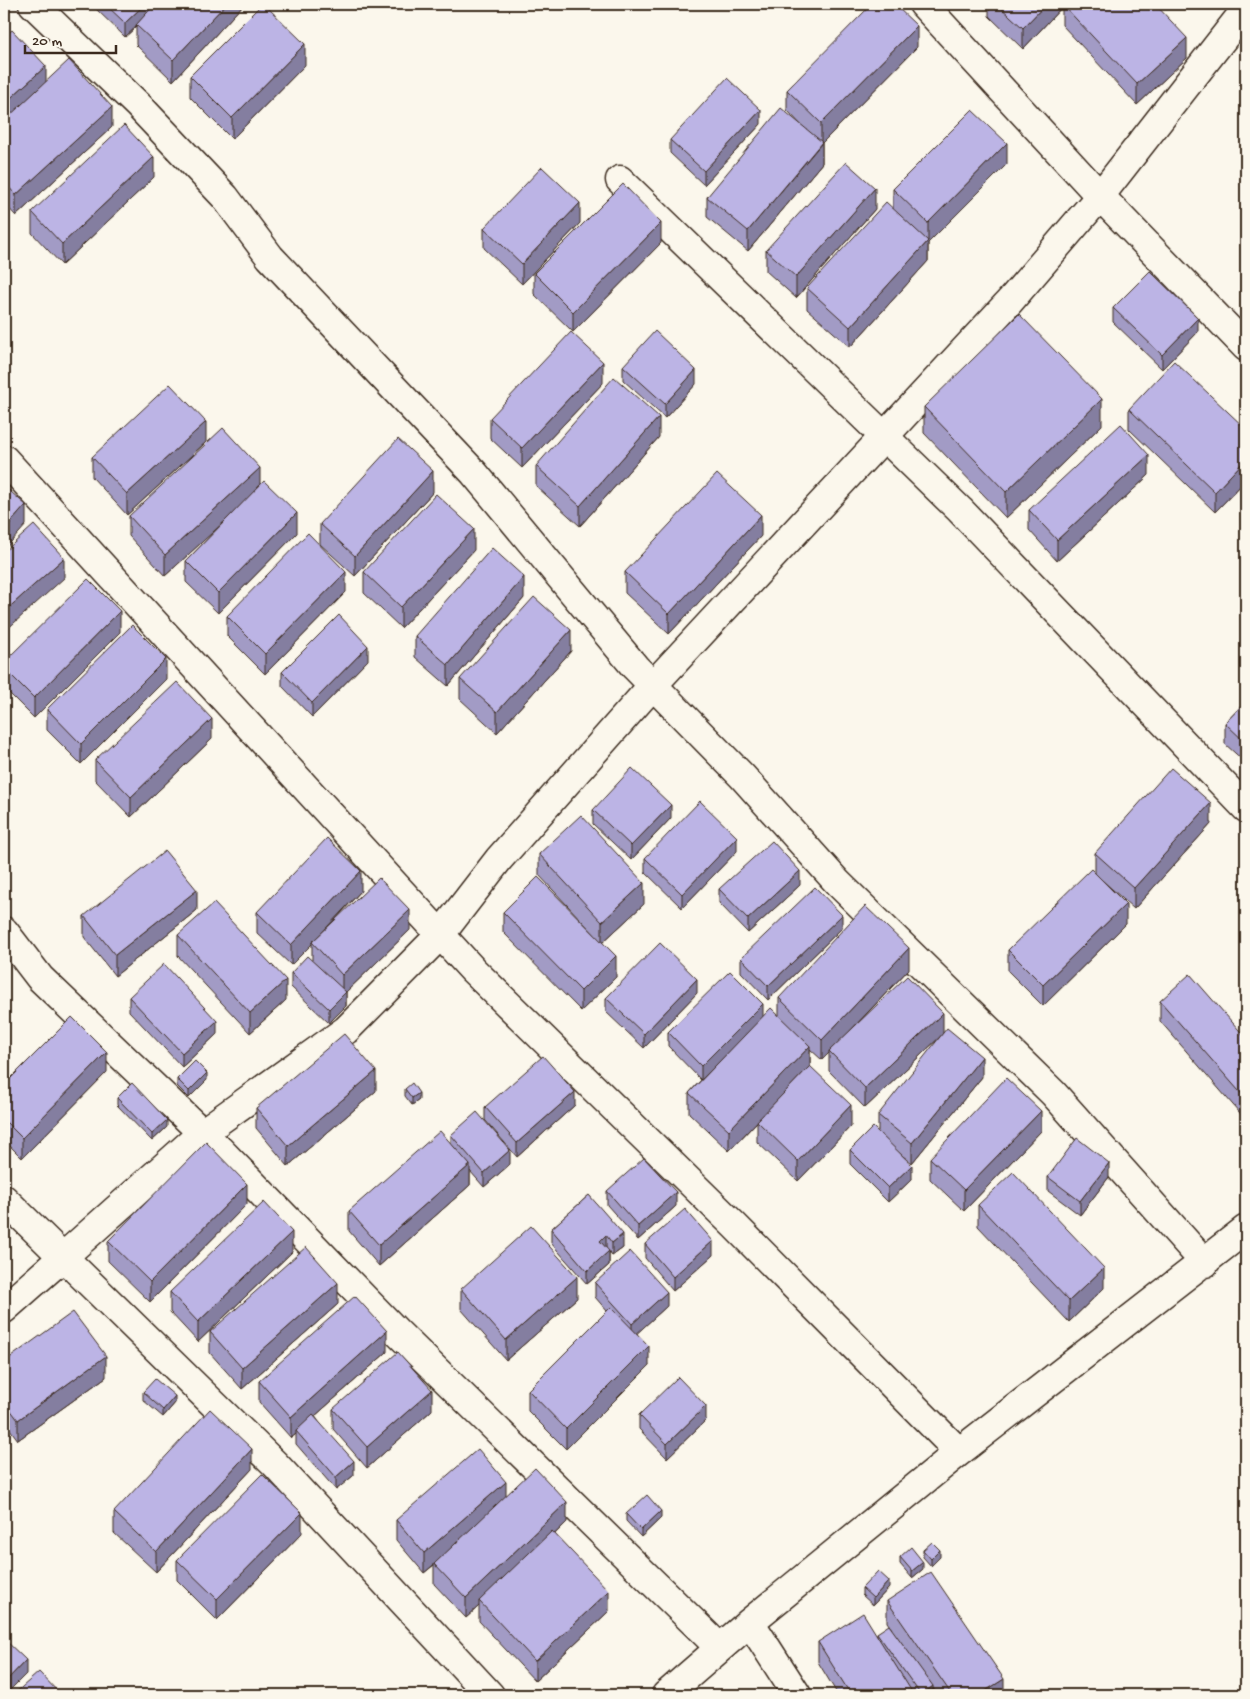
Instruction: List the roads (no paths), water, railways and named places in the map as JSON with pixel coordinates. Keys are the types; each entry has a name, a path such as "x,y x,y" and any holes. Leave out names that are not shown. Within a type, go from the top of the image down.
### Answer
{"street":[{"path":"33,4 138,105 225,197 270,257 474,473 635,668 742,776 838,883 1053,1093 1205,1263"},
{"path":"923,4 1100,196 1246,346"},
{"path":"4,1309 202,1133 346,1030 441,934 499,859 652,685 1010,300 1100,196 1246,9"},
{"path":"620,180 960,510 1246,808"},
{"path":"4,459 473,970 734,1225 959,1452"},
{"path":"4,931 40,978 202,1133 398,1333 720,1648"},
{"path":"4,1199 275,1464 490,1695"},
{"path":"666,1695 750,1622 959,1452 1205,1263 1246,1229"},
{"path":"750,1622 797,1695"}]}
